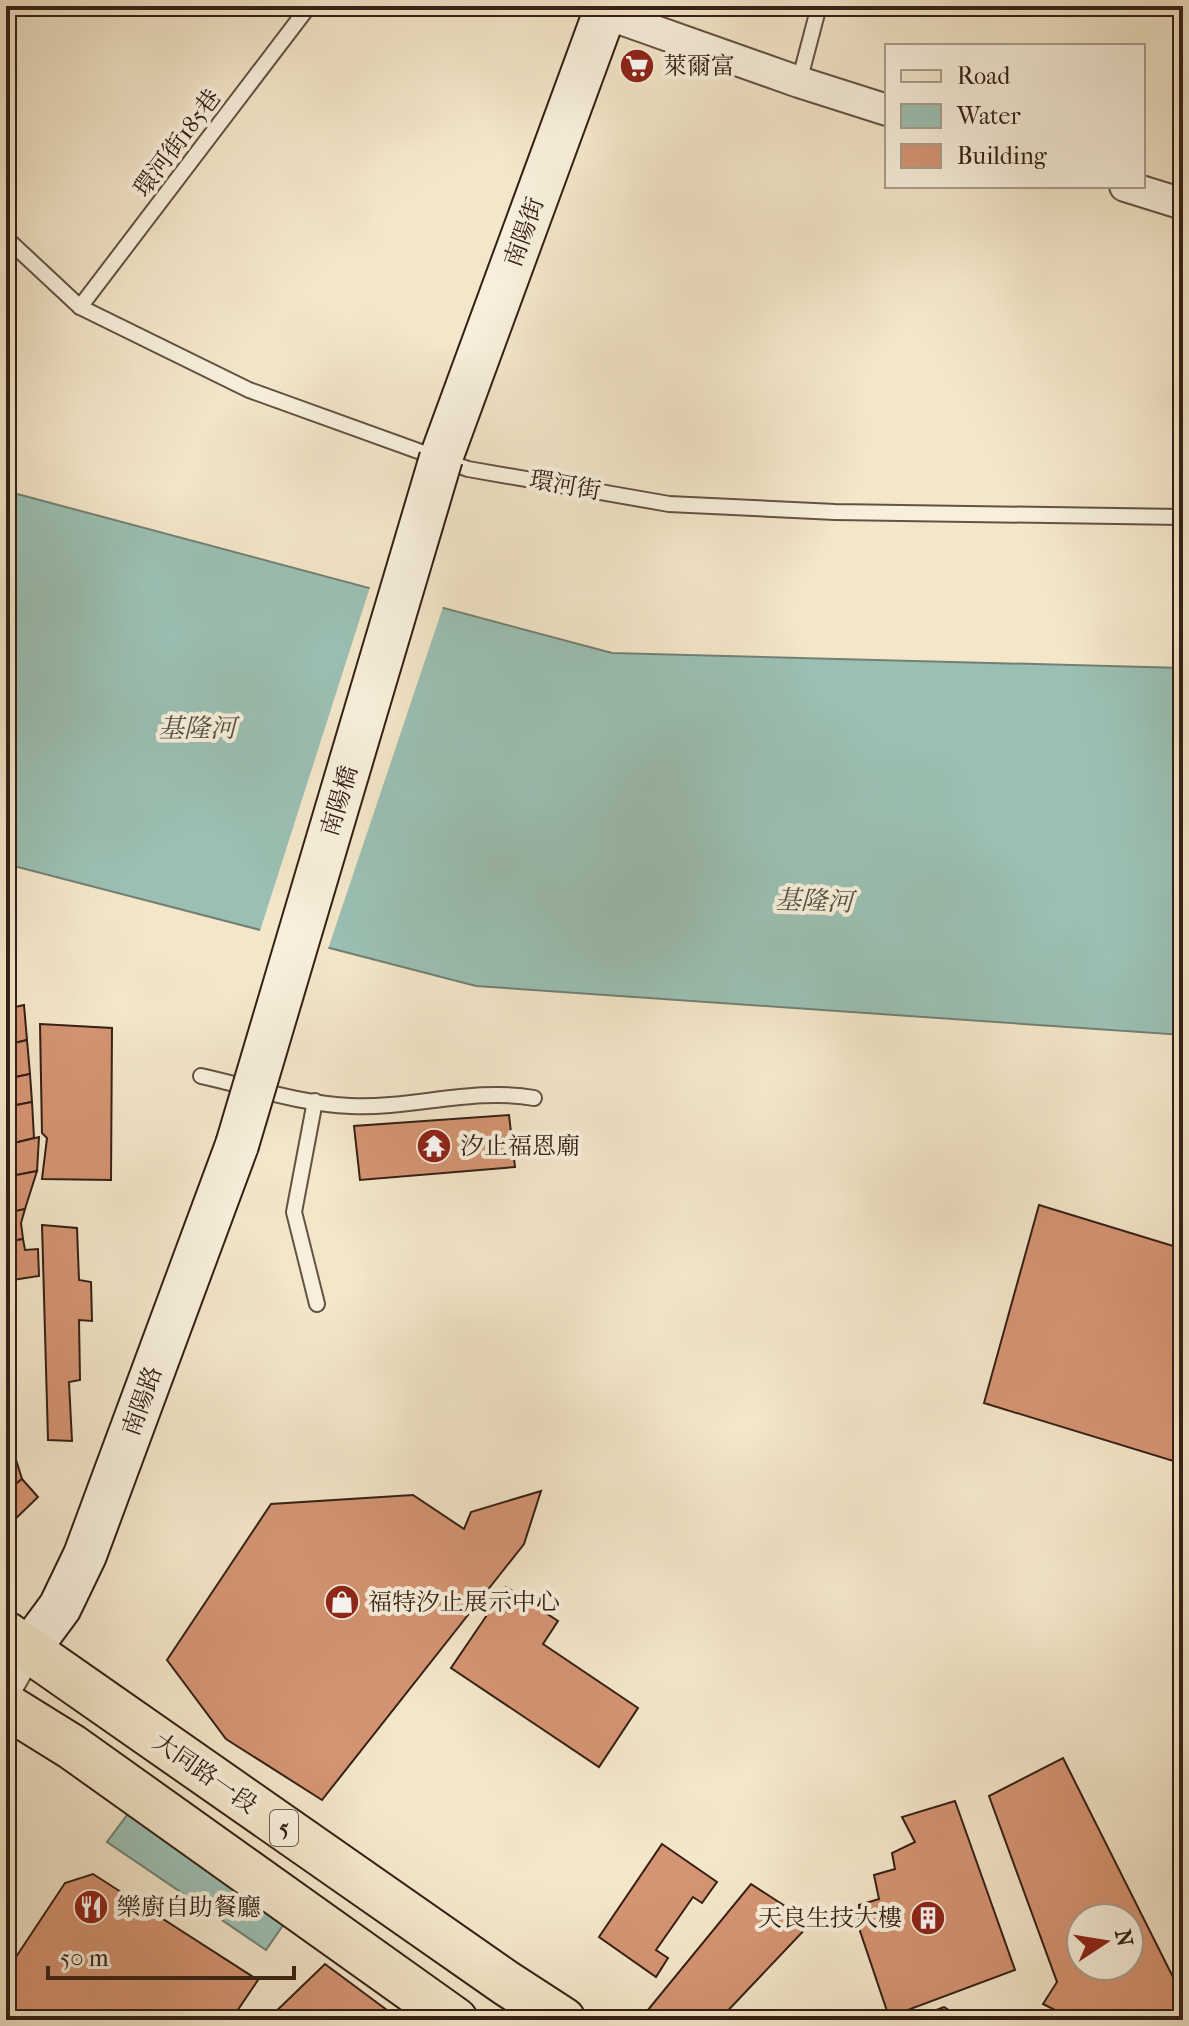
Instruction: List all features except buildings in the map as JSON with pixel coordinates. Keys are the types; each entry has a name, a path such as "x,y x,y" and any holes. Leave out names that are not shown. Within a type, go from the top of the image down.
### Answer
{"main road":[{"name":"大同路一段","path":"18,1642 563,2020"},
{"name":"5","path":"6,1706 72,1747 443,2017"}],"street":[{"path":"606,10 799,82 885,109"},
{"name":"南陽街","path":"441,458 606,10"},
{"path":"1131,188 1183,204"},
{"name":"南陽橋","path":"237,1145 441,458"},
{"name":"南陽路","path":"18,1642 60,1607 85,1555 237,1145"},
{"path":"6,1689 18,1642"}],"lane":[{"name":"環河街185巷","path":"80,307 309,6"},
{"path":"799,82 819,6"},
{"path":"1178,6 1183,11"},
{"name":"環河街","path":"6,238 80,307 249,390 468,469 669,504 835,512 1183,517"},
{"path":"201,1076 352,1106 475,1097 534,1098"},
{"path":"315,1101 294,1212 317,1304"}],"water":[{"name":"基隆河","path":"6,491 612,653 1183,668 1183,1035 476,986 6,864"},
{"path":"133,1807 288,1918 266,1950 107,1842"}],"pier":[{"path":"371,584 444,604 327,952 259,934"}],"place":[{"name":"萊爾富","path":"637,66"},
{"name":"汐止福恩廟","path":"434,1146"},
{"name":"福特汐止展示中心","path":"342,1602"},
{"name":"樂廚自助餐廳","path":"91,1907"},
{"name":"天良生技大樓","path":"928,1918"}]}
